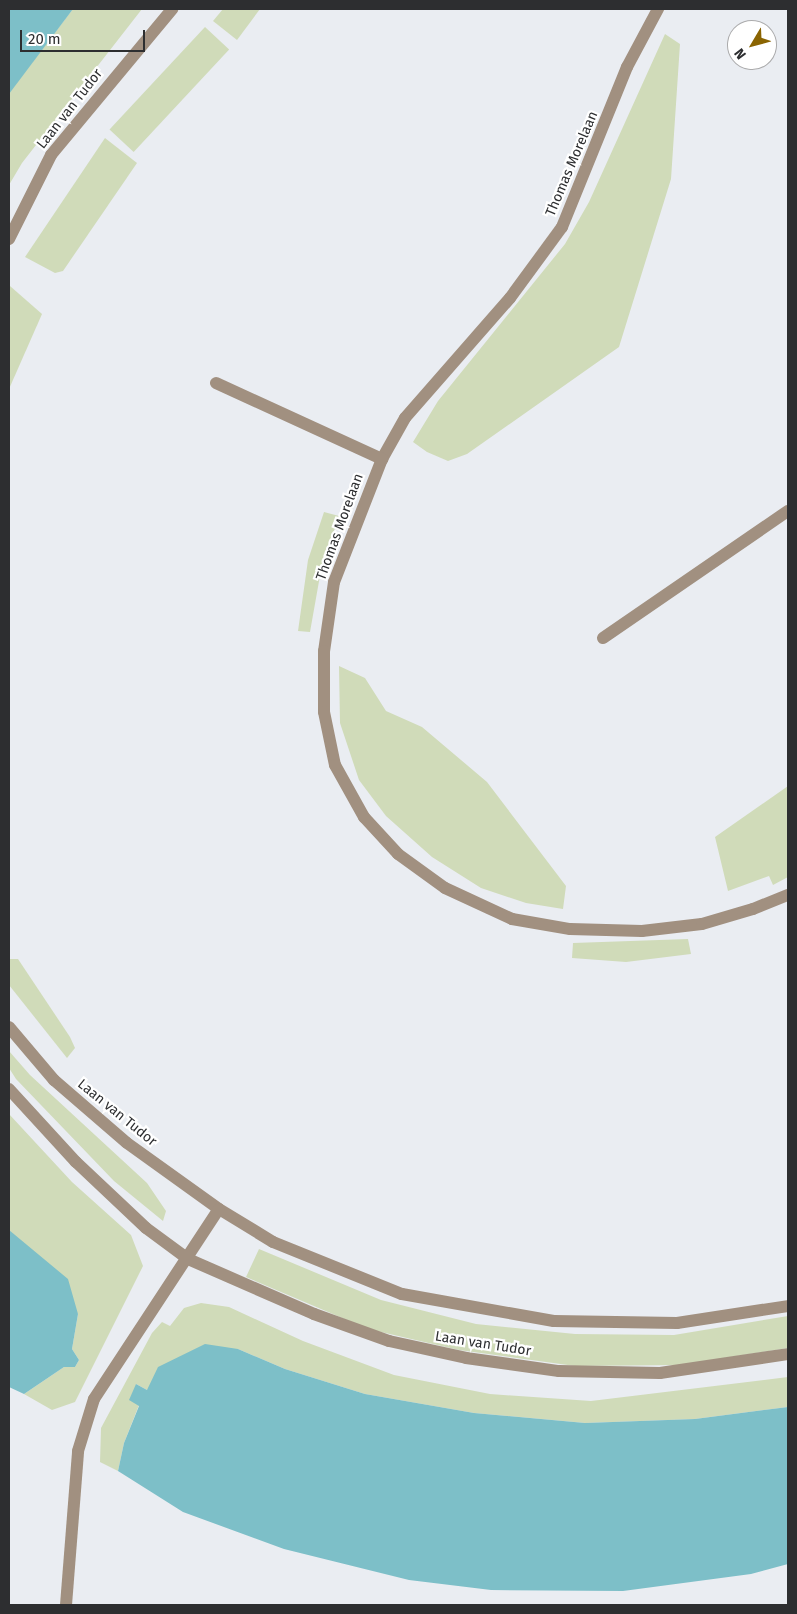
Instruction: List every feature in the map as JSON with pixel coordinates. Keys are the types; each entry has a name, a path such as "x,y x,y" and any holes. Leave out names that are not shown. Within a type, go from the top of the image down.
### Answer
{"street":[{"name":"Laan van Tudor","path":"9,239 51,155 172,9"},
{"name":"Thomas Morelaan","path":"658,9 627,67 562,226 510,298 405,418 382,459 334,582 324,651 324,712 336,765 364,817 398,854 445,888 512,919 570,928 642,931 702,924 753,909 788,895"},
{"path":"216,383 382,459"},
{"path":"603,638 788,511"},
{"name":"Laan van Tudor","path":"9,1027 69,1093 127,1143 219,1210 273,1242 402,1294 467,1308 554,1321 676,1323 788,1306"},
{"name":"Laan van Tudor","path":"9,1089 76,1162 146,1228 188,1259 314,1314 389,1341 466,1358 558,1371 660,1373 788,1354"},
{"path":"66,1605 67,1556 78,1451 94,1399 219,1210"}],"green space":[{"path":"73,9 142,9 22,163 9,185 9,92"},
{"path":"223,9 260,9 237,40 213,21"},
{"path":"205,27 229,50 134,152 110,129"},
{"path":"665,34 680,44 671,179 619,347 467,454 448,461 427,452 413,442 438,401 565,244 589,202"},
{"path":"105,138 137,163 63,271 55,273 25,257"},
{"path":"10,286 42,314 9,389 9,288"},
{"path":"324,512 339,516 321,570 310,632 298,631 308,560"},
{"path":"339,666 365,678 386,711 422,727 487,782 566,886 563,909 526,903 481,888 432,857 386,816 359,780 340,723"},
{"path":"788,786 788,877 773,885 769,876 728,891 715,837"},
{"path":"688,939 691,954 626,962 572,958 573,943"},
{"path":"9,959 18,959 70,1037 75,1048 67,1058 9,985"},
{"path":"9,1051 30,1075 147,1183 166,1211 163,1221 114,1181 16,1079 9,1068"},
{"path":"9,1114 72,1182 131,1235 143,1266 75,1402 52,1410 24,1394 64,1367 75,1367 79,1360 72,1349 78,1314 9,1230"},
{"path":"259,1249 381,1300 476,1324 575,1334 674,1335 788,1316 788,1348 680,1365 575,1366 459,1350 368,1329 246,1277"},
{"path":"201,1303 229,1307 303,1341 394,1375 490,1394 591,1401 788,1377 788,1407 695,1419 585,1423 474,1413 365,1394 285,1369 238,1349 147,1390 136,1384 139,1405 124,1443 118,1471 100,1462 101,1428 152,1333 162,1322 170,1326 184,1308"}],"water":[{"path":"9,9 73,9 9,94"},
{"path":"9,1230 68,1279 78,1314 72,1349 79,1360 75,1367 64,1367 24,1394 9,1387"},
{"path":"205,1344 238,1349 285,1369 365,1394 474,1413 585,1423 695,1419 788,1407 788,1564 751,1574 623,1591 491,1590 409,1580 284,1549 183,1512 118,1471 124,1443 139,1406 129,1400 136,1384 147,1390 158,1367"}]}
